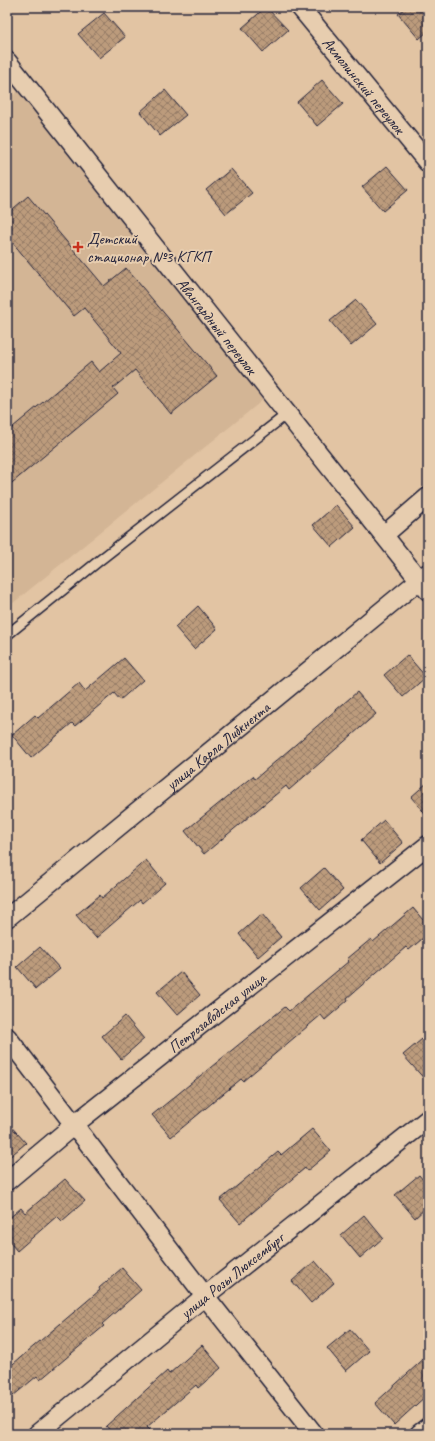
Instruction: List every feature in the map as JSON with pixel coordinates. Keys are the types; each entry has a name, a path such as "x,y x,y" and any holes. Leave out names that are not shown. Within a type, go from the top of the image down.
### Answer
{"street":[{"name":"Акмолинский переулок","path":"300,7 428,163"},
{"name":"Авангардный переулок","path":"7,61 384,535 425,581"},
{"path":"384,535 428,497"},
{"name":"улица Карла Либкнехта","path":"7,918 425,581"},
{"name":"Петрозаводская улица","path":"7,1181 75,1124 428,845"},
{"path":"7,1037 205,1296 314,1434"},
{"name":"улица Розы Люксембург","path":"37,1434 205,1296 428,1119"},
{"path":"419,1434 428,1427"}],"lane":[{"path":"7,635 100,560 287,414"}],"shaded area":[{"name":"Детский стационар №3 КГКП","path":"21,89 269,395 7,608 7,100"}],"building":[{"path":"266,7 288,30 263,52 242,28"},
{"path":"406,7 428,7 428,31 419,39 398,14"},
{"path":"104,13 125,37 99,58 78,34"},
{"path":"322,80 343,104 317,126 297,102"},
{"path":"165,90 186,115 160,136 140,112"},
{"path":"387,166 408,190 383,211 362,187"},
{"path":"231,169 252,193 226,214 206,190"},
{"path":"28,196 104,286 126,268 217,376 171,414 135,370 113,388 118,394 7,487 7,432 91,362 99,372 121,353 84,308 74,316 7,236 7,214"},
{"path":"356,300 377,324 351,346 330,321"},
{"path":"336,505 355,527 332,547 313,525"},
{"path":"198,606 217,629 194,649 175,627"},
{"path":"407,655 426,677 403,697 384,675"},
{"path":"124,658 143,680 120,700 114,693 75,726 72,723 31,758 12,735 35,715 38,718 79,683 85,691"},
{"path":"357,692 376,714 289,790 286,786 204,854 185,831 253,776 255,779"},
{"path":"428,782 428,817 411,797"},
{"path":"384,820 403,843 380,863 361,840"},
{"path":"146,860 165,883 142,903 140,900 96,938 76,915 100,895 102,898"},
{"path":"324,868 343,890 320,910 301,888"},
{"path":"413,908 428,926 428,934 409,950 406,947 347,998 348,1000 325,1020 321,1015 243,1081 241,1079 171,1137 152,1115 285,1007 289,1011 349,961 347,959 371,939 373,942"},
{"path":"262,914 281,937 258,957 239,934"},
{"path":"40,947 60,969 36,989 17,967"},
{"path":"181,972 200,995 177,1015 157,992"},
{"path":"125,1016 144,1039 121,1059 102,1036"},
{"path":"428,1034 428,1083 403,1055"},
{"path":"7,1122 26,1143 7,1159"},
{"path":"312,1129 331,1151 307,1171 305,1168 240,1223 220,1200 278,1152 281,1155"},
{"path":"419,1175 428,1186 428,1206 415,1218 395,1195"},
{"path":"65,1179 85,1201 62,1221 57,1216 17,1251 7,1239 7,1220 21,1208 25,1213"},
{"path":"364,1215 383,1238 360,1258 341,1235"},
{"path":"315,1261 334,1283 311,1303 292,1281"},
{"path":"122,1268 141,1290 102,1324 104,1326 40,1380 37,1376 7,1401 7,1369 100,1290 99,1288"},
{"path":"350,1329 369,1351 346,1371 327,1348"},
{"path":"202,1345 221,1368 198,1388 196,1385 147,1427 154,1434 113,1434 106,1426 167,1371 169,1374"},
{"path":"428,1355 428,1394 394,1425 375,1403"}],"place":[{"name":"Детский стационар №3 КГКП","path":"78,247"}]}
